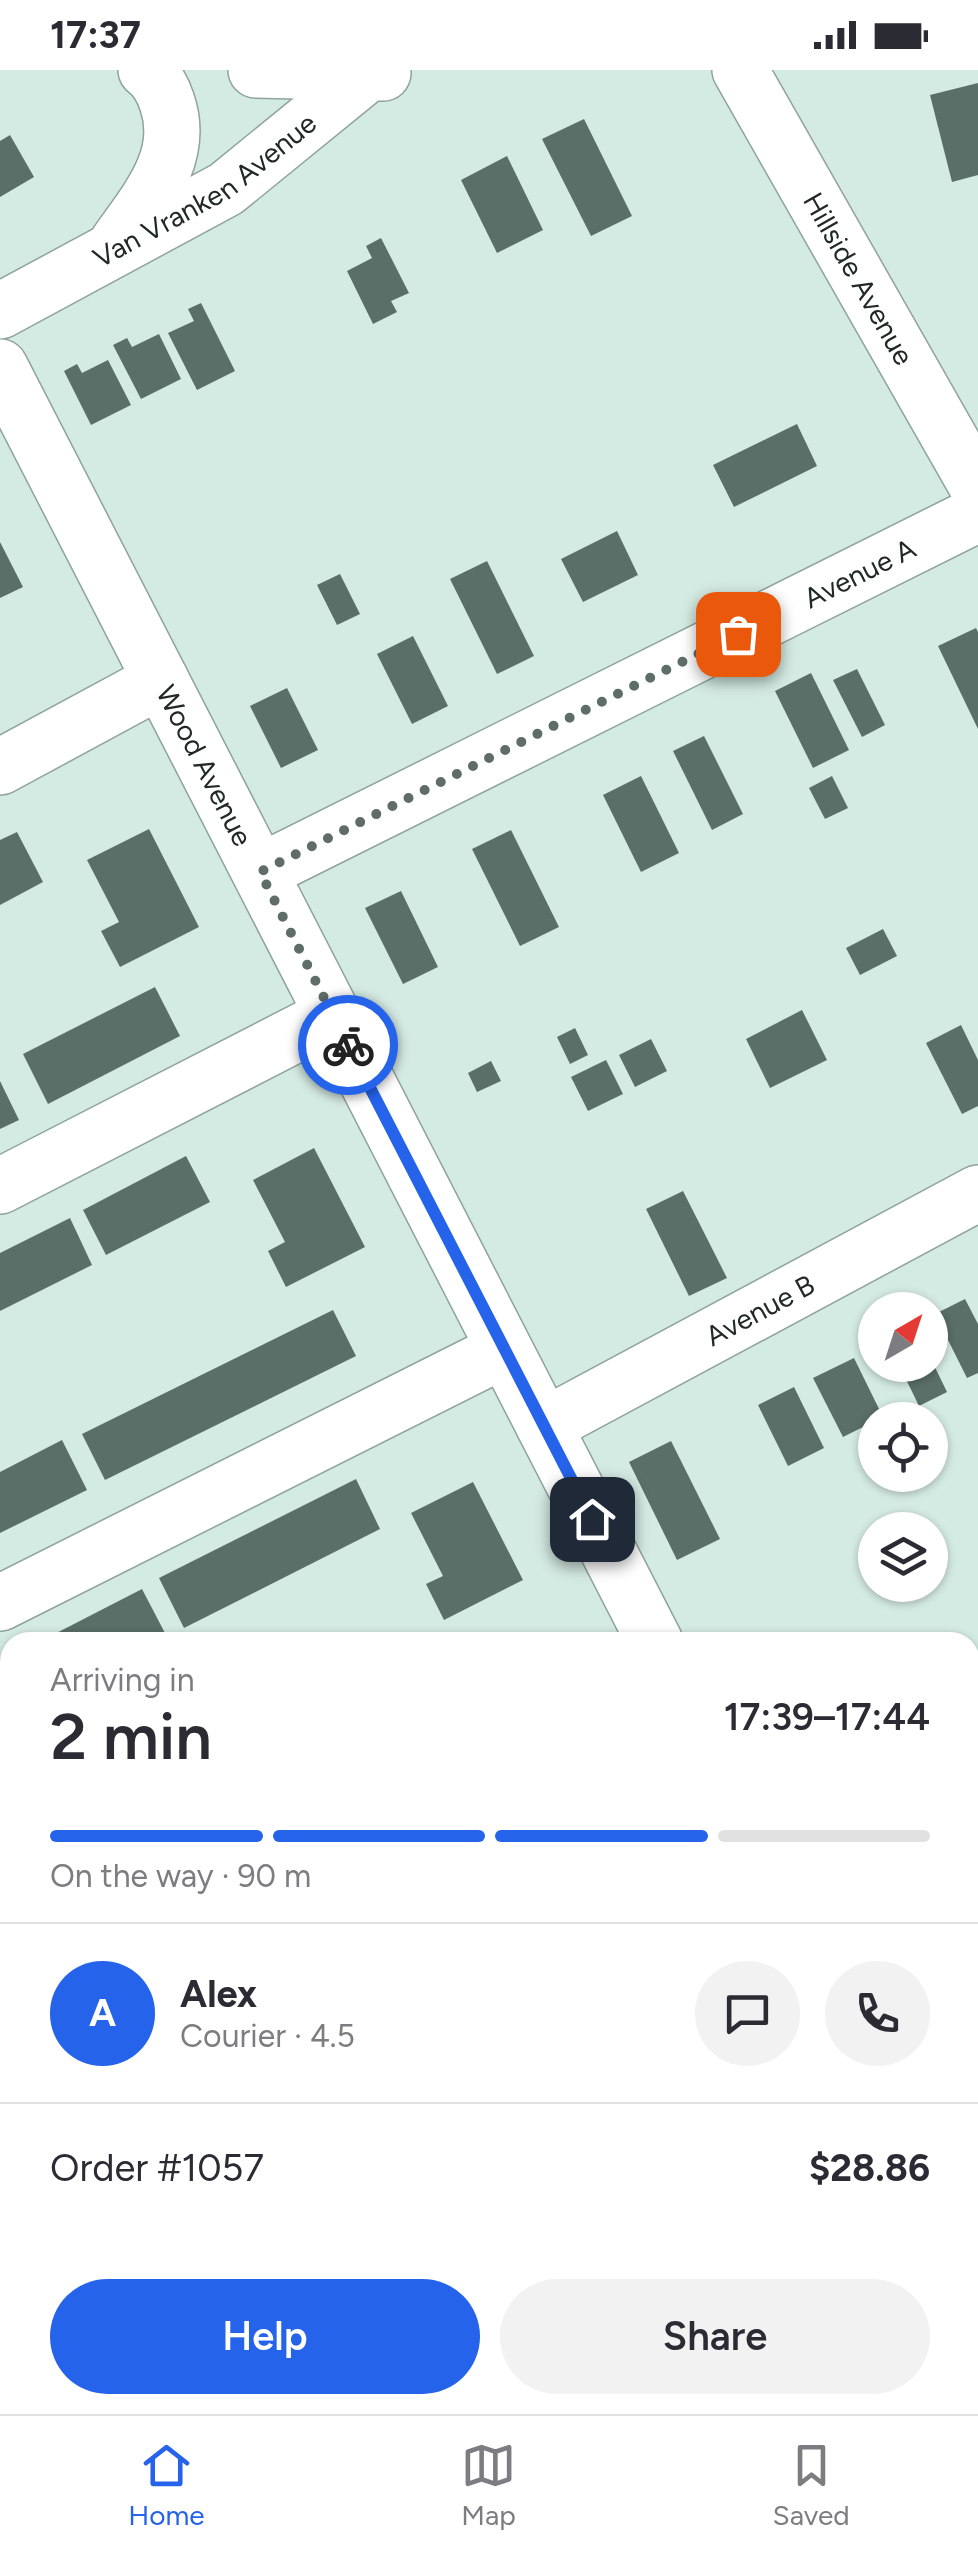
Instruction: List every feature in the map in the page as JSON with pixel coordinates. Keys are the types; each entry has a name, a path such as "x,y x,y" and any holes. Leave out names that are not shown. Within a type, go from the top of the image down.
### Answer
{"street":[{"path":"112,251 159,182 171,156 174,126 155,76 146,70"},
{"path":"256,70 379,72"},
{"name":"Hillside Avenue","path":"740,70 978,488"},
{"name":"Van Vranken Avenue","path":"0,311 226,189 379,72"},
{"name":"Wood Avenue","path":"0,367 650,1632"},
{"name":"Avenue A","path":"260,872 978,514"},
{"path":"0,766 160,680"},
{"path":"0,1186 333,1015"},
{"name":"Avenue B","path":"544,1426 978,1193"},
{"path":"0,1604 504,1350"}],"building":[{"path":"978,83 978,175 952,182 930,95"},
{"path":"584,119 632,216 591,236 542,139"},
{"path":"10,135 34,177 0,197 0,141"},
{"path":"507,156 543,230 497,253 461,180"},
{"path":"381,238 409,293 391,301 397,312 373,324 347,271 372,258 366,246"},
{"path":"201,303 235,371 197,390 168,333 194,321 188,309"},
{"path":"159,334 181,379 141,399 113,345 127,338 132,347"},
{"path":"108,360 131,405 91,425 64,371 77,364 82,373"},
{"path":"797,424 817,466 734,507 713,465"},
{"path":"617,531 638,575 583,602 561,559"},
{"path":"0,542 23,587 0,598"},
{"path":"487,561 534,656 497,674 450,579"},
{"path":"340,574 360,614 337,625 317,585"},
{"path":"976,628 978,632 978,729 938,646"},
{"path":"413,636 448,706 412,724 377,654"},
{"path":"857,669 885,725 862,737 833,680"},
{"path":"811,673 849,750 813,768 775,691"},
{"path":"287,688 318,750 281,768 250,706"},
{"path":"704,736 743,814 712,830 673,751"},
{"path":"641,776 679,853 641,872 603,795"},
{"path":"832,776 848,808 825,819 809,788"},
{"path":"149,829 199,927 120,967 101,931 119,922 87,860"},
{"path":"511,830 559,927 520,946 472,849"},
{"path":"17,832 43,882 0,905 0,840"},
{"path":"401,891 438,967 403,984 365,908"},
{"path":"883,929 897,956 860,975 846,948"},
{"path":"155,987 180,1036 48,1104 23,1054"},
{"path":"802,1010 827,1060 770,1088 746,1039"},
{"path":"961,1025 978,1060 978,1106 962,1114 926,1043"},
{"path":"575,1028 588,1055 570,1064 557,1037"},
{"path":"651,1039 667,1071 635,1087 619,1055"},
{"path":"606,1060 623,1094 588,1111 571,1077"},
{"path":"491,1061 501,1081 477,1092 468,1073"},
{"path":"0,1081 19,1120 0,1129"},
{"path":"314,1148 365,1247 286,1287 268,1251 285,1242 253,1180"},
{"path":"186,1156 210,1202 106,1255 83,1210"},
{"path":"683,1191 727,1278 689,1296 646,1209"},
{"path":"70,1218 92,1265 0,1311 0,1253"},
{"path":"965,1299 978,1324 978,1373 967,1378 948,1340 948,1308"},
{"path":"333,1310 356,1356 105,1480 82,1434"},
{"path":"854,1358 858,1382 866,1382 876,1402 858,1402 858,1430 843,1437 813,1378"},
{"path":"907,1382 942,1382 947,1392 927,1402 917,1402"},
{"path":"794,1387 824,1448 788,1466 758,1405"},
{"path":"62,1440 87,1490 0,1533 0,1472"},
{"path":"671,1441 720,1539 677,1560 629,1462"},
{"path":"356,1479 380,1529 184,1628 159,1578"},
{"path":"473,1482 523,1580 444,1620 426,1584 443,1576 411,1513"},
{"path":"142,1589 164,1632 58,1632"}],"way so far":[{"path":"348,1045 260,872 738,634"}],"route":[{"path":"348,1045 592,1519"}]}
